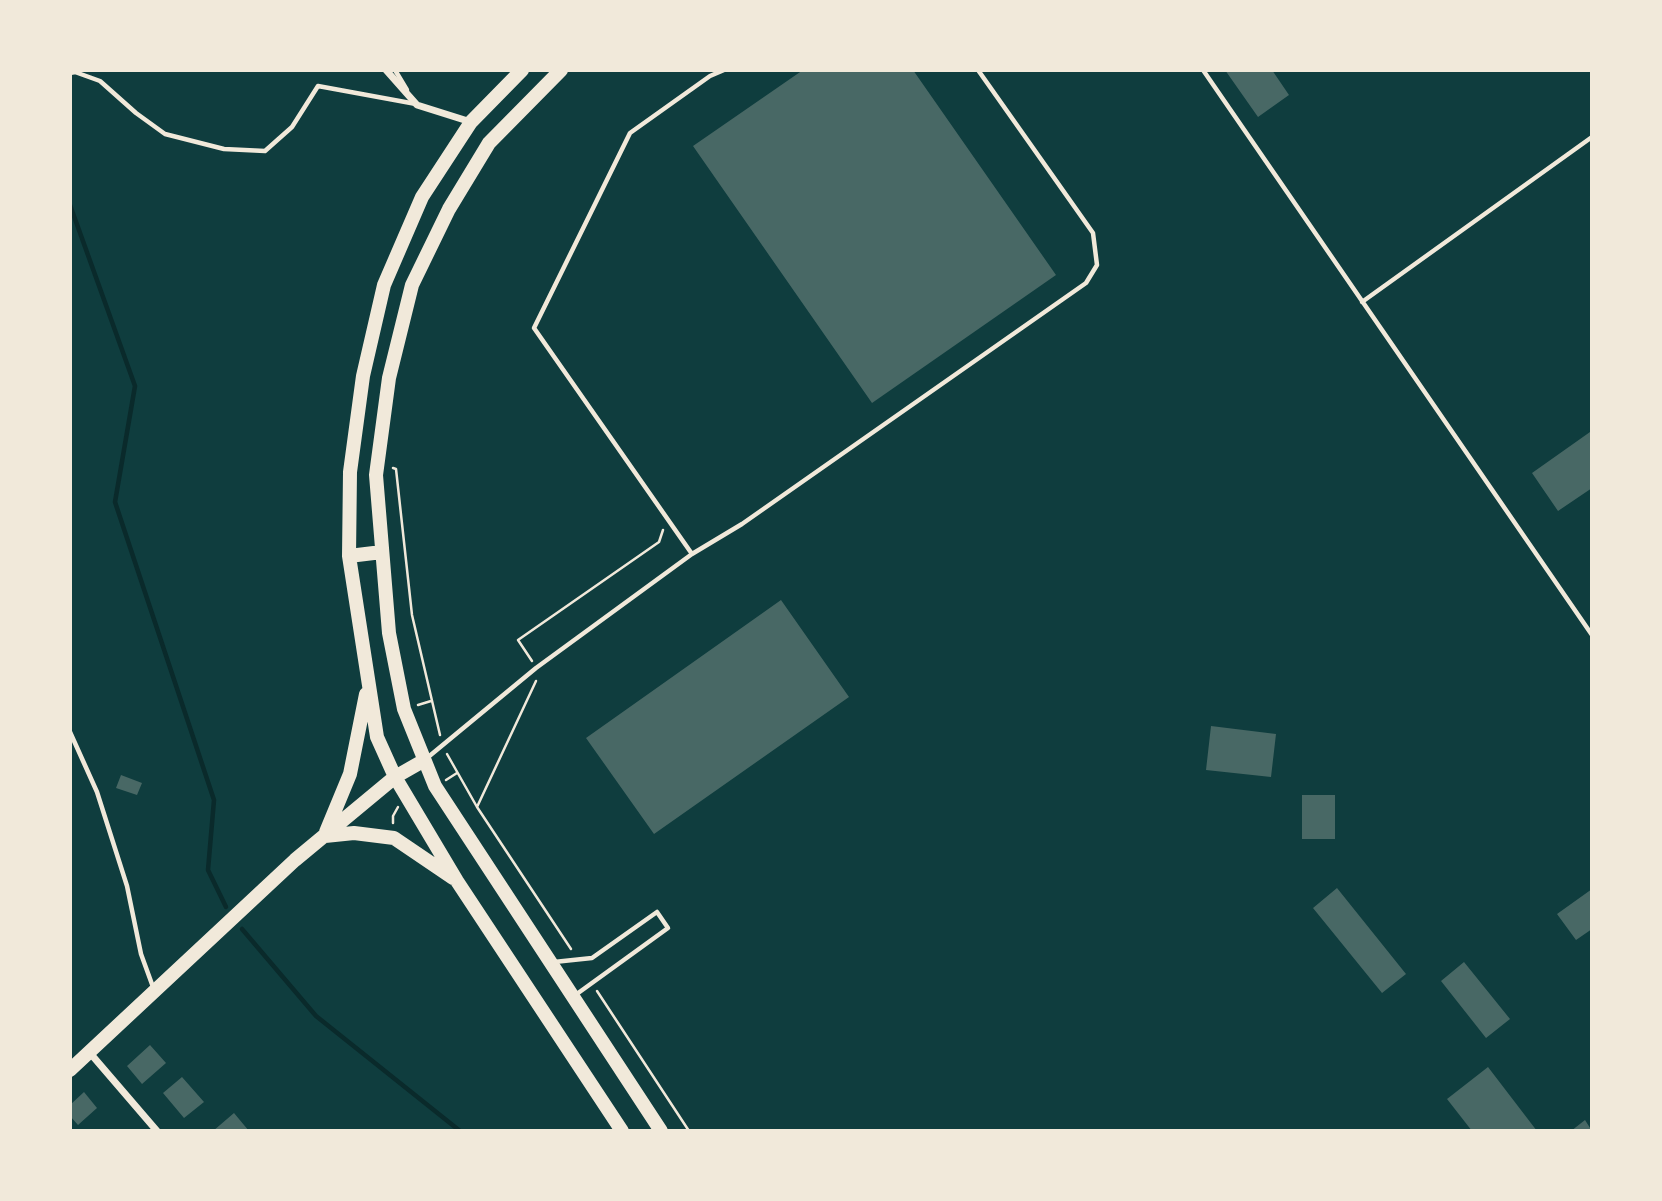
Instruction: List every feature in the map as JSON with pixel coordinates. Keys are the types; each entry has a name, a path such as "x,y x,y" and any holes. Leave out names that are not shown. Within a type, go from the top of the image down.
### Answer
{"main road":[{"path":"522,70 471,122 422,197 384,285 363,376 350,472 349,556 377,737 396,777 457,881 622,1131"},
{"path":"561,70 489,143 449,209 412,285 389,378 377,467 388,633 404,709 423,761 448,807 661,1131"},
{"path":"349,556 382,552"},
{"path":"324,837 350,774 368,684"},
{"path":"70,1070 154,990 324,837 396,777 423,761"},
{"path":"324,837 354,833 394,838 457,881"}],"street":[{"path":"386,70 417,105 471,122"},
{"path":"90,1053 156,1131"}],"lane":[{"path":"395,70 417,105"},
{"path":"692,554 534,328 630,133 710,76 724,70"},
{"path":"423,761 536,668 692,554 742,524 1086,283 1097,265 1093,233 978,70"},
{"path":"1203,70 1592,635"},
{"path":"70,73 75,72 100,81 165,134 224,149 265,151 292,127 318,86 417,105"},
{"path":"1362,302 1592,137"},
{"path":"70,732 101,804 127,886 141,954 154,990"},
{"path":"550,962 592,958 657,912 668,928 573,997"}],"path":[{"path":"377,467 396,469 412,615 443,745 457,773"}],"building":[{"path":"803,70 913,70 1056,275 872,403 693,146"},
{"path":"1225,70 1272,70 1289,95 1258,117"},
{"path":"1590,432 1592,488 1558,511 1532,473"},
{"path":"781,600 849,697 654,834 586,738"},
{"path":"1211,726 1276,734 1271,777 1206,770"},
{"path":"121,775 142,783 137,795 116,788"},
{"path":"1302,795 1335,795 1335,839 1302,839"},
{"path":"1337,888 1406,974 1382,993 1313,908"},
{"path":"1592,889 1592,929 1576,940 1557,914"},
{"path":"1464,962 1510,1019 1486,1038 1441,981"},
{"path":"150,1045 166,1063 142,1084 127,1066"},
{"path":"1488,1067 1537,1131 1472,1131 1447,1099"},
{"path":"182,1077 204,1102 184,1118 163,1093"},
{"path":"84,1092 97,1108 78,1125 70,1116 70,1105"},
{"path":"234,1113 249,1131 213,1131"},
{"path":"1585,1120 1592,1131 1571,1131"}],"waterway":[{"path":"70,205 135,386 115,502 214,800 208,870 226,907"},
{"path":"242,929 316,1016 460,1131"}]}
